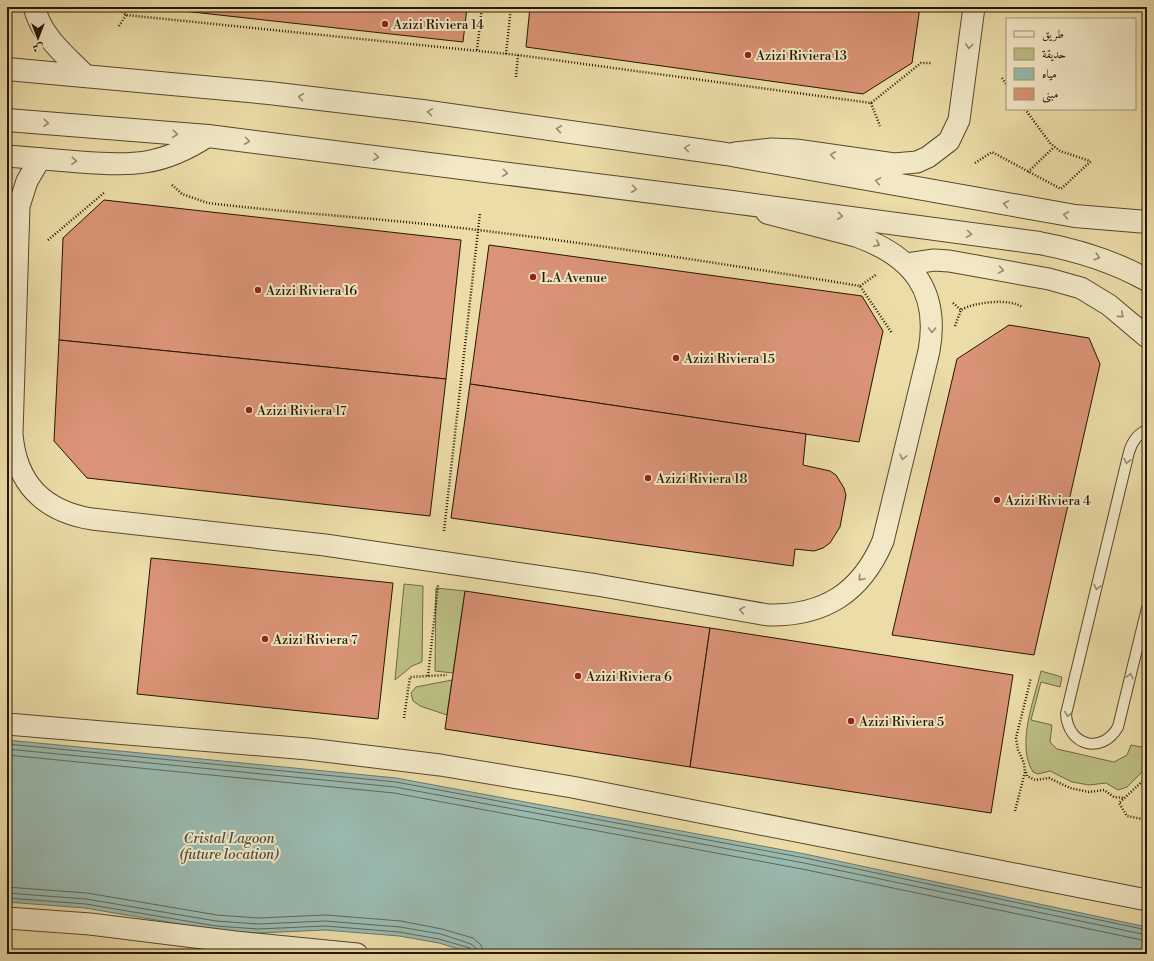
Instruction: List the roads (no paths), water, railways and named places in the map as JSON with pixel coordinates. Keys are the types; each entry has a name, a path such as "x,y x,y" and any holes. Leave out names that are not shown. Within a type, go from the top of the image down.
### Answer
{"street":[{"path":"34,7 38,22 47,36 85,75"},
{"path":"726,154 749,150 796,150 894,164 917,162 928,157 949,141 959,120 974,7"},
{"path":"7,69 269,93 422,111 726,154 1075,216 1147,222"},
{"path":"7,120 208,136 732,202 1069,249 1099,258 1129,270 1147,280"},
{"path":"7,156 111,165 145,163 178,153 208,136"},
{"path":"40,159 26,181 19,206 12,434 13,450 25,480 47,503 60,511 92,519 325,545 597,585 768,615 801,613 816,609 836,599 858,582 868,570 883,541 932,336 932,321 925,292 907,264 884,248 856,236 787,220 732,202"},
{"path":"907,264 934,260 949,261 1065,282 1096,296 1147,337"},
{"path":"7,724 308,749 440,765 572,787 1147,900"},
{"path":"7,918 90,924 235,942 357,954"}],"lane":[{"path":"1147,430 1136,437 1131,443 1066,714 1070,731 1082,742 1091,744 1103,742 1114,735 1118,728 1147,608"}],"water":[{"name":"Cristal Lagoon (future location)","path":"7,740 396,778 805,854 1147,927 1147,954 474,954 439,943 399,936 325,930 258,933 215,930 85,908 7,902"}],"place":[{"name":"Azizi Riviera 14","path":"385,24"},
{"name":"Azizi Riviera 13","path":"748,55"},
{"name":"L.A Avenue","path":"533,277"},
{"name":"Azizi Riviera 16","path":"258,290"},
{"name":"Azizi Riviera 15","path":"676,358"},
{"name":"Azizi Riviera 17","path":"249,410"},
{"name":"Azizi Riviera 18","path":"648,478"},
{"name":"Azizi Riviera 4","path":"997,500"},
{"name":"Azizi Riviera 7","path":"265,639"},
{"name":"Azizi Riviera 6","path":"578,676"},
{"name":"Azizi Riviera 5","path":"851,721"}]}
